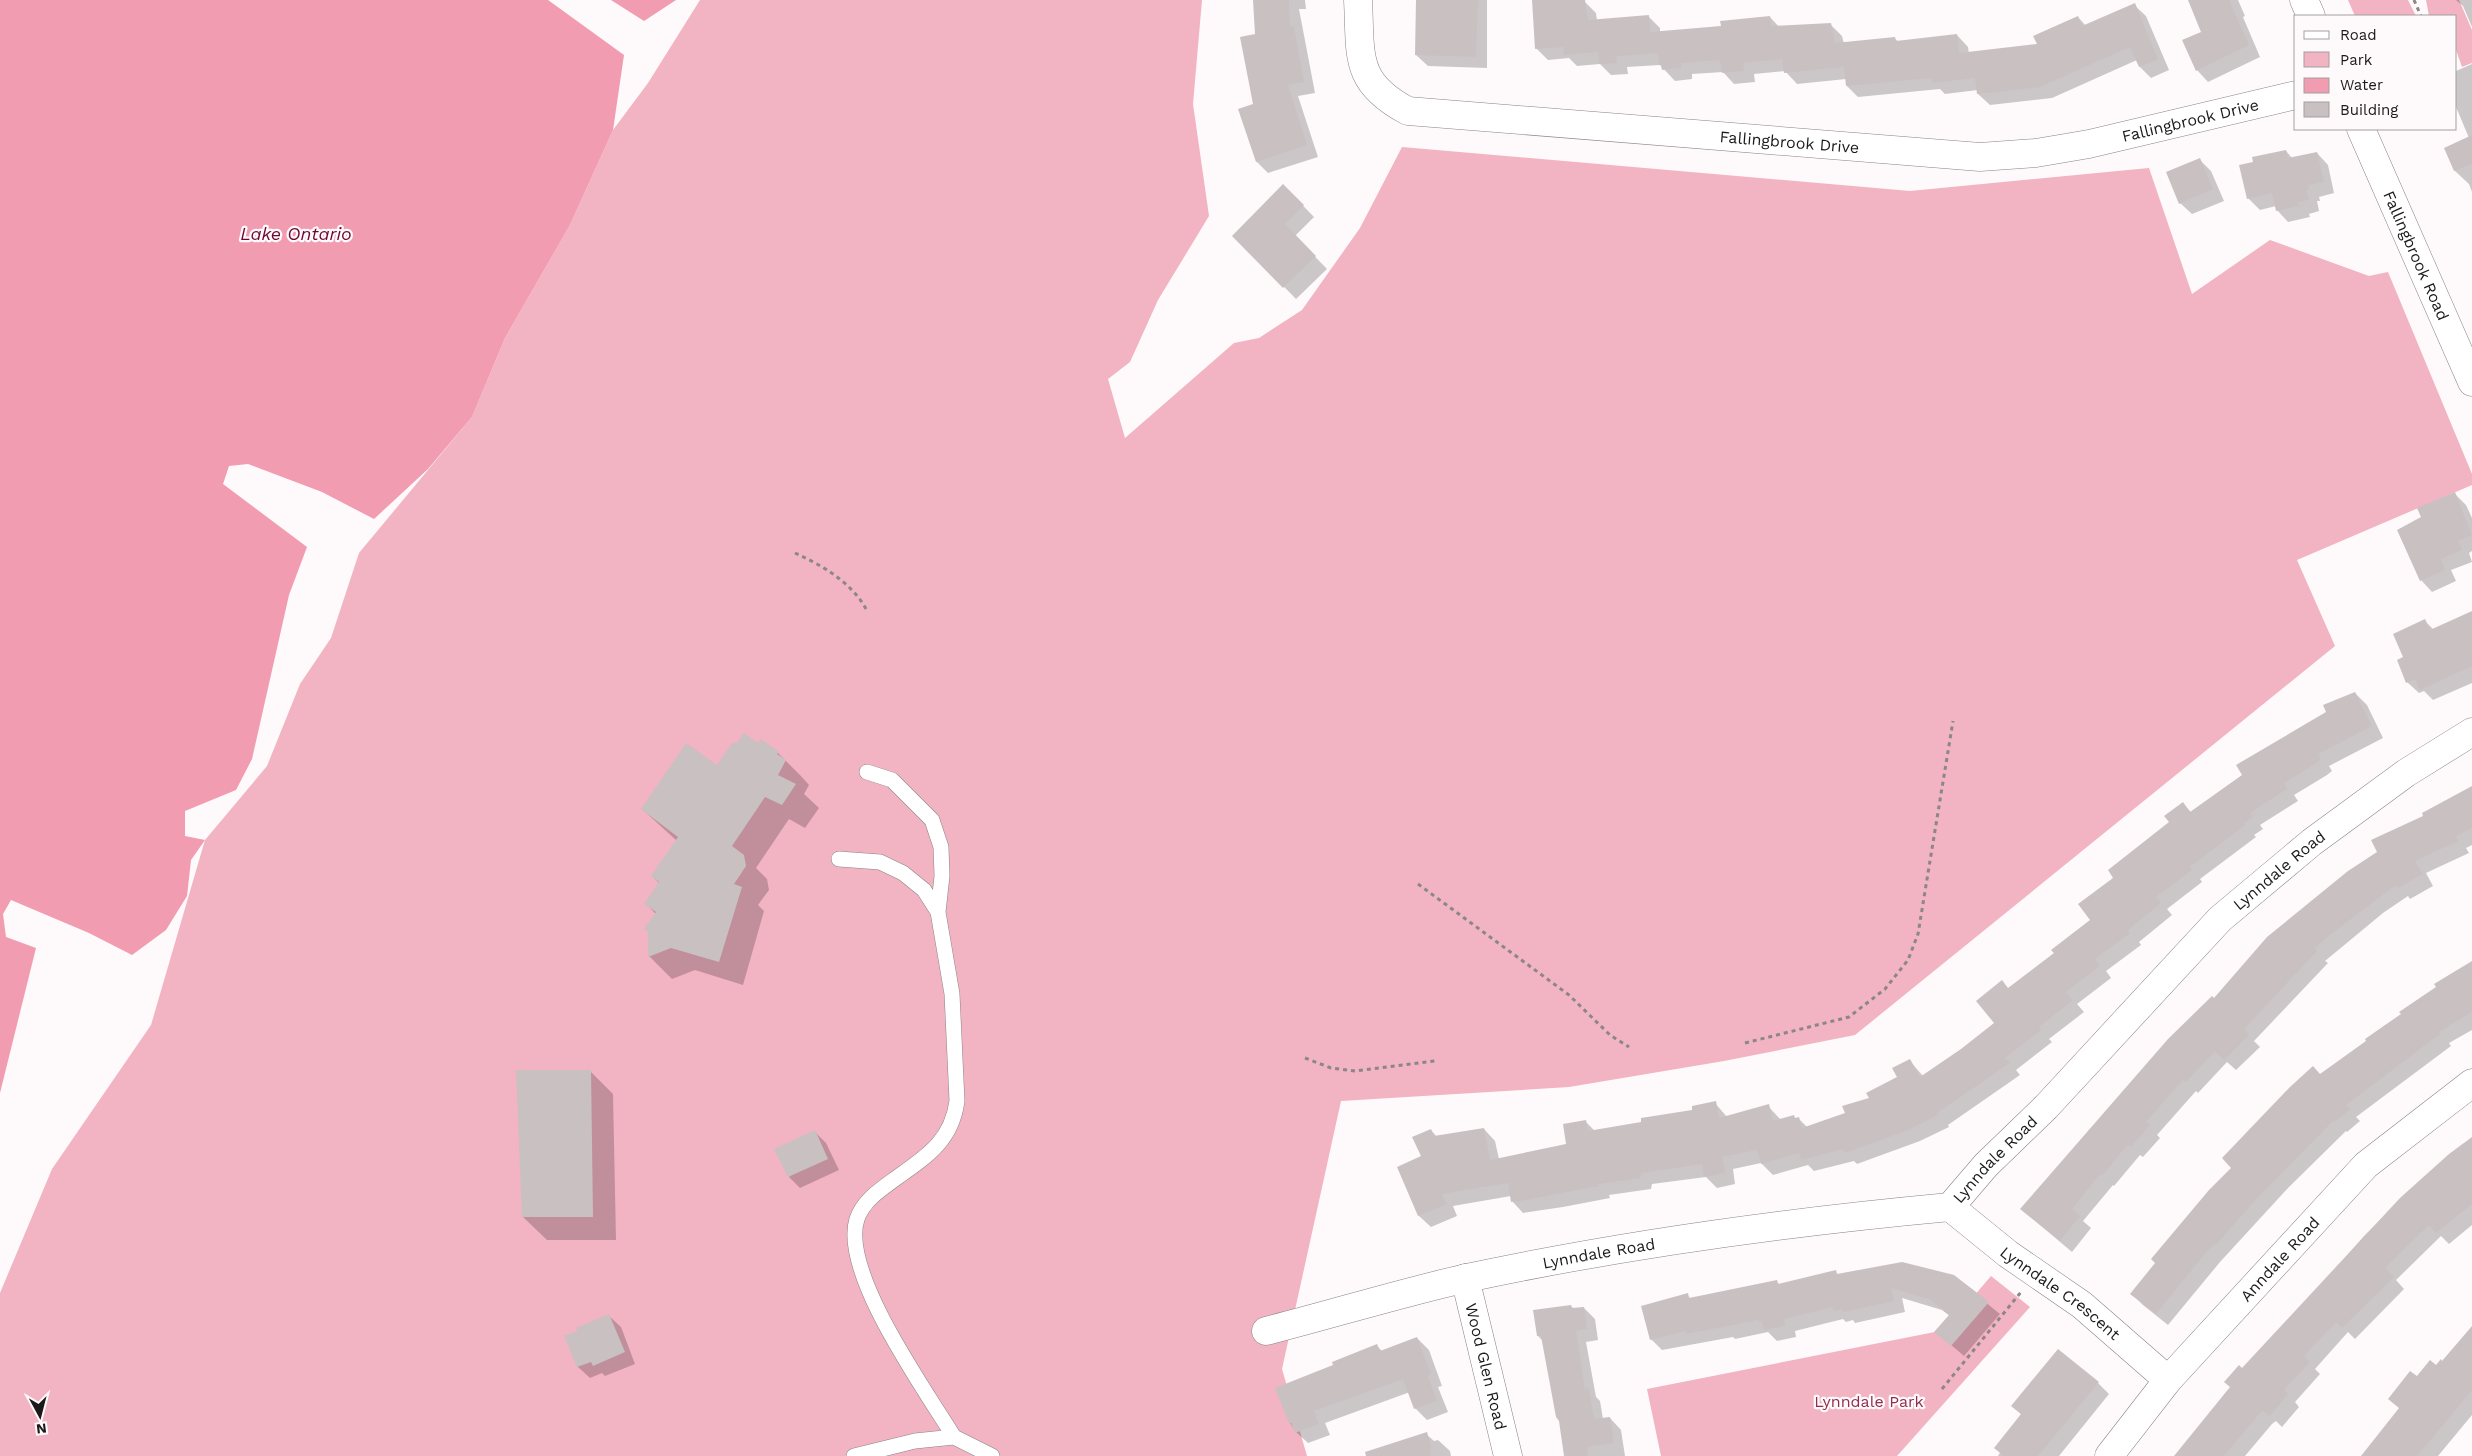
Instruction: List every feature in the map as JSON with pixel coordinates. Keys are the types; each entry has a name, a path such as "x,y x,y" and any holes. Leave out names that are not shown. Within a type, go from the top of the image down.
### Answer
{"street":[{"name":"Fallingbrook Drive","path":"1358,0 1362,59 1369,82 1388,100 1408,111 1980,157 2036,153 2089,144 2294,96"},
{"path":"2304,0 2311,15"},
{"name":"Fallingbrook Road","path":"2361,130 2472,382"},
{"name":"Lynndale Road","path":"1266,1332 1465,1278 1569,1258 1806,1220 1950,1206 1986,1165 2046,1107 2220,919 2312,842 2406,773 2472,732"},
{"name":"Anndale Road","path":"2109,1456 2168,1380 2366,1166 2472,1082"},
{"name":"Lynndale Crescent","path":"1950,1206 1979,1232 2082,1305 2168,1380"},
{"name":"Wood Glen Road","path":"1465,1278 1508,1456"}],"lane":[{"path":"866,772 892,780 932,820 941,847 942,876 938,912 952,994 958,1101 955,1118 948,1133 938,1146 875,1193 864,1205 857,1219 854,1234 856,1250 872,1300 954,1438"},
{"path":"839,859 880,862 904,873 924,890 938,912"},
{"path":"854,1456 915,1441 954,1438 992,1456"}],"path":[{"path":"2414,0 2421,15"},
{"path":"795,553 816,562 848,587 860,598 866,609"},
{"path":"1745,1043 1849,1017 1885,989 1908,960 1918,934 1952,721"},
{"path":"1418,884 1569,994 1610,1035 1629,1047"},
{"path":"1305,1058 1332,1068 1355,1071 1435,1061"},
{"path":"1942,1389 2036,1274"}],"green space":[{"path":"700,0 1202,0 1193,104 1209,216 1158,300 1130,362 1108,379 1125,438 1234,343 1259,338 1302,310 1360,228 1402,147 1910,191 2149,168 2192,294 2270,240 2369,276 2388,272 2472,474 2472,485 2297,560 2335,646 1855,1035 1724,1061 1569,1087 1341,1101 1282,1369 1307,1456 0,1456 0,1293 52,1169 151,1025 205,840 267,766 300,684 331,638 359,553 472,417 505,338 570,225 613,130 648,83"},
{"path":"2348,0 2408,0 2416,15 2355,15"},
{"path":"2426,0 2459,0 2472,30 2472,63 2462,67 2457,53 2457,15 2429,15"},
{"name":"Lynndale Park","path":"1991,1276 2030,1307 1897,1456 1661,1456 1647,1389 1945,1330"}],"water":[{"name":"Lake Ontario","path":"0,0 548,0 624,55 613,130 570,225 505,338 472,417 428,469 374,519 322,492 248,464 229,466 223,484 307,547 289,595 252,759 236,790 185,811 185,836 205,840 191,860 187,896 166,930 132,955 89,933 11,900 3,914 6,937 36,948 0,1093"},
{"path":"611,0 676,0 644,21"}],"building":[{"path":"1253,0 1289,0 1290,27 1294,27 1304,82 1288,85 1307,145 1256,162 1238,109 1253,104 1240,37 1255,34"},
{"path":"1416,0 1478,0 1476,57 1415,55"},
{"path":"1532,0 1585,0 1588,20 1649,15 1650,32 1721,26 1720,21 1770,16 1771,26 1831,23 1835,43 1895,37 1896,41 1957,34 1959,53 2037,44 2033,36 2078,16 2082,26 2135,3 2158,59 2139,67 2130,47 2040,87 1977,94 1975,78 1932,83 1931,78 1846,86 1844,67 1784,73 1782,59 1743,63 1744,71 1722,73 1720,60 1681,63 1681,68 1662,70 1661,65 1659,65 1658,53 1616,56 1617,63 1599,64 1598,52 1564,55 1563,47 1535,49"},
{"path":"2188,0 2229,0 2249,45 2196,71 2182,40 2201,32"},
{"path":"2472,135 2472,164 2454,171 2444,148"},
{"path":"2286,150 2288,158 2317,152 2324,182 2308,185 2309,189 2306,190 2309,200 2298,202 2299,206 2276,211 2272,193 2247,199 2239,165 2253,162 2252,157"},
{"path":"2200,158 2213,189 2179,204 2166,172"},
{"path":"1283,184 1304,205 1285,224 1316,256 1283,288 1232,236"},
{"path":"2455,492 2472,535 2458,541 2462,550 2441,559 2445,570 2420,581 2397,530 2421,517 2417,508"},
{"path":"2472,611 2472,666 2420,690 2415,679 2406,683 2397,660 2403,657 2393,634 2425,619 2430,630"},
{"path":"2355,692 2372,726 2318,754 2321,759 2284,783 2287,789 2250,813 2253,817 2244,823 2245,825 2190,867 2192,870 2156,897 2161,903 2128,930 2130,933 2095,959 2100,966 2066,992 2073,1000 2039,1027 2041,1030 2005,1058 2010,1063 1937,1113 1938,1115 1908,1130 1845,1153 1843,1149 1801,1160 1799,1153 1761,1164 1757,1150 1722,1157 1725,1173 1704,1177 1702,1164 1641,1173 1640,1178 1598,1184 1599,1186 1511,1202 1508,1183 1442,1194 1447,1204 1418,1216 1397,1167 1421,1156 1412,1137 1431,1129 1434,1136 1484,1128 1490,1160 1566,1144 1563,1124 1586,1120 1588,1131 1641,1122 1641,1118 1692,1110 1692,1106 1716,1101 1719,1118 1769,1104 1773,1121 1794,1115 1795,1118 1799,1117 1802,1128 1845,1113 1842,1106 1869,1098 1866,1093 1897,1077 1892,1068 1910,1059 1920,1077 1961,1049 1994,1023 1976,1001 2002,980 2008,988 2054,953 2051,950 2090,920 2078,904 2113,878 2108,870 2169,822 2164,816 2183,802 2190,812 2242,775 2236,765 2326,712 2323,705"},
{"path":"744,733 758,743 761,739 779,752 777,754 786,760 778,775 796,784 782,805 765,797 732,846 744,855 746,866 734,884 742,887 719,962 671,948 648,957 648,932 644,929 656,912 644,904 659,882 651,876 678,837 641,809 686,743 717,765 733,742 736,744"},
{"path":"2472,786 2472,828 2456,836 2458,841 2415,861 2423,874 2398,888 2396,885 2331,934 2315,948 2317,951 2244,1029 2249,1035 2224,1060 2215,1051 2186,1082 2183,1080 2146,1122 2150,1125 2131,1147 2128,1144 2102,1176 2100,1174 2072,1209 2080,1216 2060,1241 2020,1209 2168,1039 2212,996 2214,998 2267,937 2348,871 2377,852 2371,840 2423,816 2422,813"},
{"path":"2472,961 2472,1012 2439,1032 2440,1034 2346,1105 2350,1109 2335,1122 2334,1120 2256,1199 2216,1245 2208,1250 2156,1314 2130,1294 2155,1263 2151,1259 2209,1190 2231,1168 2222,1158 2290,1087 2313,1066 2320,1074 2401,1014 2399,1012 2436,987 2434,984"},
{"path":"516,1070 591,1070 593,1217 522,1217"},
{"path":"815,1130 828,1159 788,1177 774,1149"},
{"path":"2472,1137 2472,1204 2436,1233 2429,1225 2385,1268 2394,1277 2342,1328 2336,1322 2304,1356 2310,1362 2284,1390 2288,1394 2270,1416 2263,1411 2260,1413 2224,1456 2174,1456 2230,1387 2224,1382 2239,1365 2242,1368 2400,1198 2449,1154"},
{"path":"1902,1262 1954,1275 1989,1302 1951,1346 1934,1332 1949,1315 1929,1299 1891,1288 1894,1301 1843,1312 1842,1309 1834,1311 1833,1307 1784,1319 1785,1326 1764,1330 1762,1322 1759,1322 1759,1320 1686,1334 1686,1331 1650,1340 1641,1306 1688,1293 1689,1298 1777,1280 1778,1284 1836,1270 1837,1274"},
{"path":"1571,1305 1572,1308 1584,1307 1587,1329 1576,1331 1585,1389 1589,1388 1594,1419 1610,1417 1614,1443 1587,1447 1588,1456 1564,1456 1559,1421 1556,1417 1541,1336 1537,1336 1533,1310"},
{"path":"609,1314 625,1352 593,1366 591,1362 577,1367 564,1336 578,1331 576,1328"},
{"path":"2472,1326 2472,1390 2417,1456 2361,1456 2399,1408 2388,1399 2410,1371 2417,1376 2430,1360 2436,1365 2441,1359 2442,1361"},
{"path":"1417,1337 1431,1374 1428,1376 1437,1401 1414,1409 1403,1379 1314,1411 1319,1424 1295,1433 1275,1388 1333,1365 1332,1362 1377,1344 1380,1351"},
{"path":"2058,1349 2099,1382 2038,1456 2004,1456 1994,1448 2021,1414 2011,1406"},
{"path":"1427,1432 1431,1446 1430,1456 1366,1456 1365,1452"}]}
